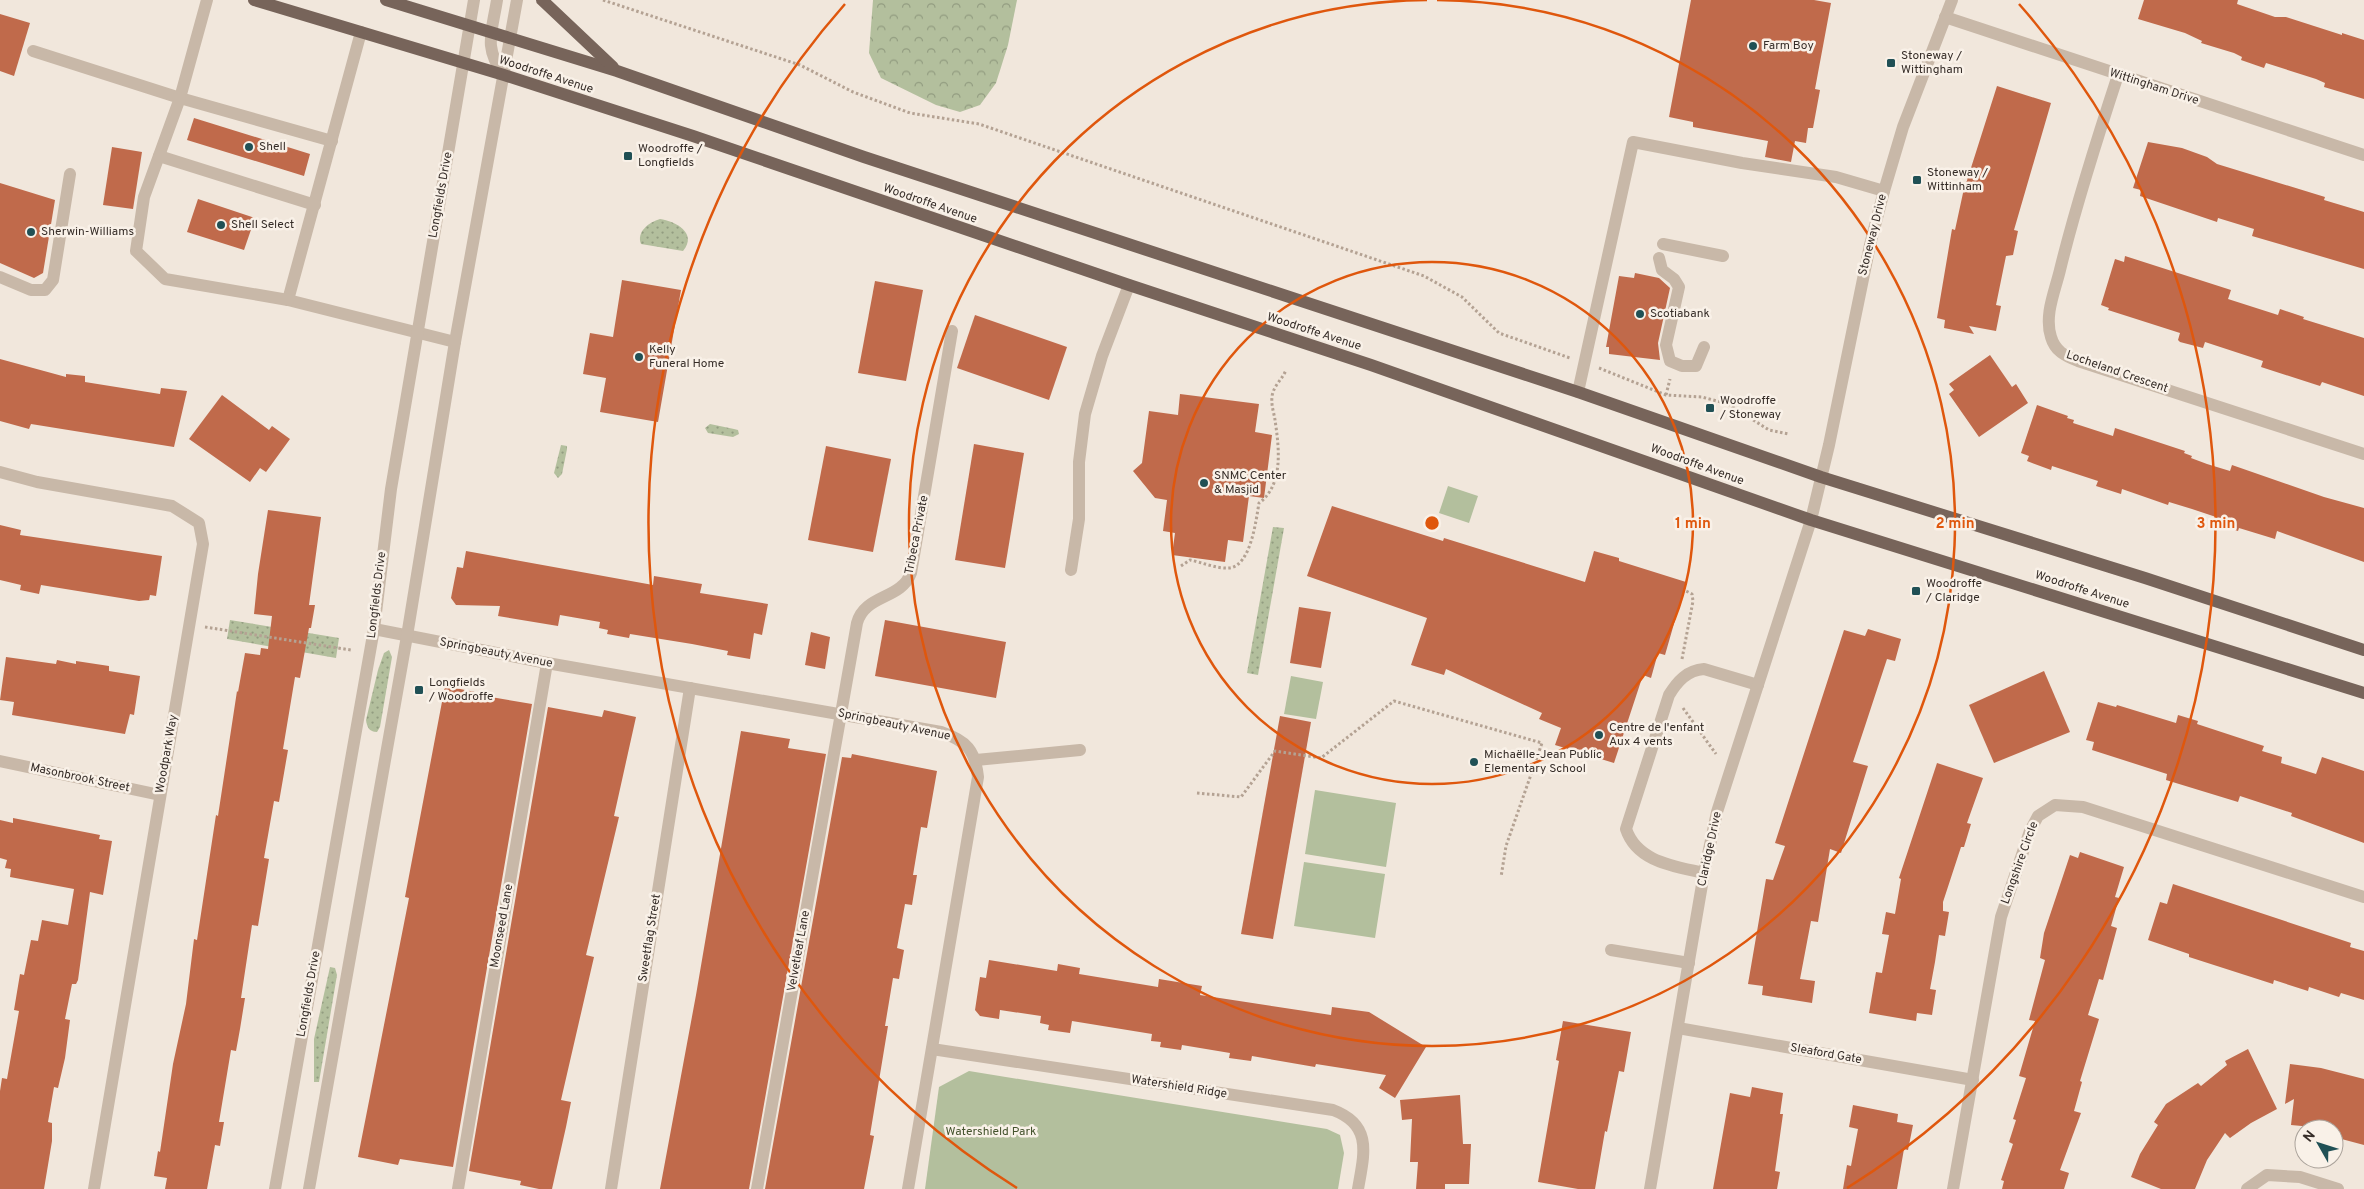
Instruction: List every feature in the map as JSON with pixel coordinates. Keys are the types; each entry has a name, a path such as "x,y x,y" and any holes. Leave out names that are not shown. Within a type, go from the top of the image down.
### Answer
{"main road":[{"name":"Woodroffe Avenue","path":"254,0 693,136 1129,285 1372,365 1811,520 2364,694"},
{"name":"Woodroffe Avenue","path":"386,0 617,71 864,157 1578,392 1821,477 2145,578 2364,650"},
{"path":"405,6 418,0"},
{"path":"542,0 617,71"}],"street":[{"path":"207,0 180,98 144,197 136,251 165,279 288,300 417,334 455,342"},
{"name":"Longfields Drive","path":"275,1189 374,630 391,489 474,0"},
{"path":"497,0 492,32 491,55 504,76"},
{"path":"309,1189 407,636 455,342 504,76 516,0"},
{"name":"Stoneway Drive","path":"1811,520 1870,245 1884,192 1903,127 1952,0"},
{"name":"Wittingham Drive","path":"1945,17 2364,155"},
{"path":"288,300 361,32"},
{"path":"33,51 180,98 332,141"},
{"name":"Locheland Crescent","path":"2118,75 2073,214 2049,313 2051,339 2058,350 2065,356 2078,361 2364,454"},
{"path":"1578,392 1633,142 1742,163 1836,177 1884,192"},
{"path":"159,156 315,204"},
{"path":"0,277 31,290 44,290 53,280 70,174"},
{"path":"1663,244 1723,256"},
{"path":"1659,258 1662,270 1674,279 1679,287 1666,345 1670,361 1682,366 1696,366 1704,347"},
{"path":"1071,570 1078,519 1079,462 1085,414 1102,356 1129,285"},
{"name":"Tribeca Private","path":"840,713 858,618 867,606 904,586 913,569 952,332"},
{"name":"Woodpark Way","path":"0,472 37,482 172,506 199,523 203,544 94,1189"},
{"name":"Claridge Drive","path":"1650,1189 1704,873 1717,812 1811,520"},
{"name":"Springbeauty Avenue","path":"374,630 547,663 840,713 953,736 967,745 976,760"},
{"name":"Moonseed Lane","path":"458,1189 547,663"},
{"path":"1704,873 1648,857 1633,844 1626,829 1669,695 1677,683 1695,670 1704,669 1758,685"},
{"name":"Sweetflag Street","path":"611,1189 690,688"},
{"name":"Velvetleaf Lane","path":"757,1189 840,713"},
{"path":"908,1189 978,777 976,760 1080,750"},
{"name":"Masonbrook Street","path":"0,761 160,794"},
{"name":"Longshire Circle","path":"1953,1189 2001,917 2030,831 2038,816 2056,806 2083,807 2364,897"},
{"path":"1611,950 1689,963"},
{"name":"Sleaford Gate","path":"1678,1028 1973,1080"},
{"name":"Watershield Ridge","path":"932,1049 1332,1110 1348,1116 1360,1131 1364,1153 1358,1189"},
{"path":"2247,1189 2267,1175 2300,1177 2338,1189"}],"path":[{"path":"604,0 800,65 854,92 910,113 978,124 1424,276 1462,297 1503,335 1585,362 1666,395 1702,397 1728,404 1769,430 1789,434"},
{"path":"1182,566 1190,560 1229,568 1241,562 1251,542 1260,503 1268,497 1274,487 1279,451 1272,397 1274,389 1286,370"},
{"path":"1682,659 1693,601 1692,594 1684,590"},
{"path":"189,625 351,650"},
{"path":"1197,793 1241,797 1275,751 1321,758 1394,700 1542,743 1506,846 1501,877"},
{"path":"1680,702 1716,754"}],"green space":[{"path":"873,0 1017,0 1008,45 996,83 980,105 960,112 936,105 881,78 869,53"},
{"path":"660,219 678,225 686,233 687,245 683,251 641,244 640,235 644,228"},
{"path":"710,424 738,430 739,434 733,437 708,433 705,428"},
{"path":"561,445 567,446 567,449 562,474 558,478 554,473"},
{"path":"1448,486 1478,496 1469,523 1439,513"},
{"path":"1273,527 1284,528 1258,675 1247,673"},
{"path":"230,620 339,638 336,658 227,639"},
{"path":"389,650 392,657 380,727 377,732 374,732 369,729 366,720 378,670 384,653"},
{"path":"1291,676 1323,682 1316,719 1284,714"},
{"path":"1315,790 1396,803 1386,867 1305,854"},
{"path":"1304,862 1385,874 1375,938 1294,926"},
{"path":"330,967 335,968 337,975 319,1082 314,1082 314,1039"},
{"name":"Watershield Park","path":"969,1071 1327,1129 1340,1135 1344,1153 1338,1189 925,1189 939,1087"}],"building":[{"name":"Farm Boy","path":"1691,0 1814,0 1831,3 1815,89 1820,90 1813,128 1808,128 1806,143 1795,141 1791,162 1765,157 1768,141 1693,127 1693,122 1669,117"},
{"path":"2144,0 2238,0 2237,4 2275,17 2286,17 2364,40 2364,99 2324,87 2325,83 2316,79 2266,63 2264,68 2241,60 2242,57 2234,53 2201,43 2202,41 2185,33 2138,19"},
{"path":"0,14 30,23 14,76 0,71"},
{"path":"1997,86 2051,103 2014,230 2018,231 2013,255 2006,256 1996,305 2001,306 1996,331 1969,326 1974,334 1944,328 1945,320 1937,318 1952,229 1955,230 1963,193"},
{"name":"Shell","path":"194,118 310,154 304,176 187,140"},
{"path":"2148,142 2182,148 2207,157 2217,164 2325,197 2324,200 2364,212 2364,269 2252,236 2254,229 2218,218 2217,222 2140,196 2141,190 2133,188"},
{"path":"112,147 142,152 133,209 103,205"},
{"name":"Sherwin-Williams","path":"0,183 55,200 43,273 34,278 0,263"},
{"name":"Shell Select","path":"198,199 255,218 244,250 187,232"},
{"path":"2125,256 2231,290 2228,299 2278,315 2280,309 2304,317 2303,319 2364,338 2364,396 2322,382 2320,386 2261,367 2263,361 2205,342 2203,348 2180,342 2178,340 2180,333 2108,310 2109,308 2101,305 2115,259 2124,262"},
{"name":"Scotiabank","path":"1635,273 1659,278 1670,288 1658,343 1660,360 1609,354 1609,347 1606,347 1619,276 1634,278"},
{"name":"Kelly Funeral Home","path":"622,280 681,290 658,422 600,412 606,378 583,374 590,333 613,337"},
{"path":"875,281 923,290 906,381 858,373"},
{"path":"975,315 1067,347 1049,400 957,368"},
{"path":"1990,355 2012,387 2016,384 2028,403 1979,437 1949,394 1954,390 1949,384"},
{"path":"0,359 66,377 66,374 85,376 85,382 160,394 161,388 187,391 174,447 31,424 29,429 0,421"},
{"name":"SNMC Center & Masjid","path":"1180,394 1259,404 1255,432 1272,435 1264,498 1249,496 1243,542 1228,540 1225,562 1172,555 1175,533 1163,531 1167,500 1155,498 1133,471 1142,463 1149,411 1178,415"},
{"path":"222,395 269,430 272,426 290,439 266,472 260,468 250,482 189,439"},
{"path":"2037,405 2068,416 2067,418 2074,420 2073,423 2113,436 2115,428 2185,451 2184,453 2192,456 2191,458 2207,464 2230,471 2232,465 2324,497 2364,508 2364,562 2277,531 2275,539 2239,528 2238,531 2214,523 2216,517 2192,509 2169,502 2168,505 2122,489 2121,494 2096,486 2098,481 2052,466 2051,470 2027,461 2029,456 2021,453"},
{"path":"974,444 1024,453 1005,568 955,560"},
{"path":"826,446 891,459 873,552 808,540"},
{"path":"1332,506 1443,541 1444,538 1585,582 1594,551 1686,582 1665,655 1658,653 1651,678 1643,675 1614,763 1555,745 1561,728 1539,719 1542,713 1446,669 1444,675 1411,665 1427,618 1307,576"},
{"path":"268,510 321,517 309,605 315,605 300,678 295,677 283,749 288,750 279,802 274,801 264,858 269,859 258,926 252,925 241,998 245,998 240,1029 236,1051 231,1050 219,1122 224,1122 220,1146 215,1145 207,1189 165,1189 167,1178 154,1176 158,1151 160,1152 173,1064 186,1004 194,939 197,940 237,691 245,653 260,655 261,648 268,649 272,616 254,614"},
{"path":"0,525 21,530 20,535 162,556 156,596 150,595 149,600 139,601 41,585 39,594 20,590 21,585 0,580"},
{"path":"466,551 653,585 654,576 702,584 700,593 768,604 762,635 754,633 750,659 727,655 728,651 692,644 630,634 629,638 607,634 608,630 599,628 600,622 560,615 558,626 498,616 500,606 456,605 451,598 457,567 463,568"},
{"path":"1299,607 1331,612 1321,668 1290,663"},
{"path":"885,620 1006,642 996,698 875,676"},
{"path":"1868,629 1901,639 1895,661 1887,659 1853,762 1868,766 1841,853 1830,849 1818,922 1811,921 1800,979 1815,981 1812,1003 1762,995 1763,986 1748,984 1766,879 1773,880 1785,846 1775,843 1844,630 1865,636"},
{"path":"811,632 830,637 825,669 805,665"},
{"path":"6,657 56,664 57,660 76,664 76,661 109,666 109,671 140,676 134,715 130,714 125,734 12,715 14,702 0,700"},
{"path":"2044,671 2070,732 1994,763 1969,705"},
{"path":"445,686 485,694 485,696 532,704 453,1167 400,1159 398,1165 358,1157 409,898 405,897"},
{"path":"2098,702 2116,707 2117,705 2176,723 2178,715 2198,721 2197,724 2264,746 2262,751 2282,757 2281,763 2316,774 2322,757 2364,771 2364,843 2291,816 2292,813 2240,796 2238,802 2166,780 2167,774 2092,750 2094,742 2086,740"},
{"path":"548,707 602,717 604,710 636,717 614,816 619,817 586,955 594,957 561,1100 571,1102 566,1127 552,1189 539,1189 520,1185 521,1181 469,1171"},
{"path":"1280,716 1311,722 1273,939 1241,934"},
{"path":"741,731 790,739 788,748 826,754 749,1189 660,1189 696,995"},
{"path":"852,754 937,771 927,828 921,827 913,875 917,875 912,905 905,904 897,948 904,950 899,979 893,978 885,1026 888,1026 870,1135 874,1136 864,1189 765,1189 842,757 851,758"},
{"path":"1937,763 1983,778 1967,823 1971,824 1964,847 1961,847 1943,902 1943,911 1949,912 1945,936 1939,935 1930,989 1936,990 1932,1015 1917,1013 1916,1021 1869,1013 1876,972 1882,973 1889,935 1882,934 1886,912 1895,914 1901,879 1899,878"},
{"path":"13,818 100,835 99,839 112,841 103,895 90,892 78,980 76,984 72,984 65,1019 70,1020 65,1058 58,1088 54,1087 48,1122 52,1123 52,1141 44,1189 0,1189 0,1091 2,1078 7,1079 19,1011 14,1010 20,974 24,975 31,940 38,941 42,920 68,925 74,889 10,877 11,869 5,868 7,860 0,858 0,820 13,823"},
{"path":"2080,852 2124,867 2115,897 2119,898 2111,926 2117,928 2103,980 2099,979 2088,1015 2099,1019 2080,1081 2082,1082 2074,1111 2081,1113 2060,1170 2069,1173 2064,1189 2002,1189 2004,1181 2001,1180 2013,1144 2009,1142 2016,1120 2013,1119 2026,1078 2019,1076 2035,1021 2029,1020 2045,960 2040,958 2044,933 2070,855 2078,858"},
{"path":"2173,884 2351,943 2350,947 2364,951 2364,1000 2341,993 2339,997 2309,987 2308,991 2274,980 2273,984 2189,957 2189,954 2148,940 2160,902 2167,904"},
{"path":"989,960 1057,971 1058,964 1080,968 1079,974 1158,987 1159,979 1202,986 1200,995 1331,1015 1332,1007 1369,1012 1426,1047 1395,1098 1379,1088 1386,1075 1316,1064 1315,1067 1252,1056 1251,1061 1229,1058 1230,1053 1182,1045 1181,1050 1160,1047 1161,1042 1151,1041 1152,1034 1072,1021 1070,1033 1048,1030 1049,1025 1040,1023 1041,1016 1000,1010 999,1019 980,1016 975,1010 980,977 986,978"},
{"path":"1563,1021 1631,1032 1624,1072 1619,1071 1607,1132 1605,1131 1595,1189 1578,1189 1538,1182 1559,1061 1556,1060"},
{"path":"2248,1049 2277,1109 2251,1123 2230,1138 2225,1133 2207,1160 2195,1189 2161,1189 2131,1177 2140,1154 2158,1125 2154,1122 2166,1104 2198,1083 2201,1086 2227,1065 2225,1061"},
{"path":"2290,1064 2321,1068 2364,1079 2364,1145 2344,1140 2344,1119 2294,1119 2294,1125 2291,1125 2294,1099 2285,1104"},
{"path":"1752,1087 1783,1093 1780,1114 1783,1114 1775,1171 1780,1172 1777,1189 1713,1189 1730,1093 1750,1097"},
{"path":"1460,1095 1463,1144 1471,1144 1469,1184 1445,1184 1445,1189 1416,1189 1418,1162 1410,1162 1412,1119 1402,1120 1400,1100"},
{"path":"1853,1105 1898,1114 1897,1122 1913,1125 1908,1150 1904,1149 1897,1189 1843,1189 1847,1165 1851,1166 1858,1129 1849,1127"}],"place":[{"name":"Farm Boy","path":"1753,46"},
{"name":"Stoneway / Wittingham","path":"1891,63"},
{"name":"Shell","path":"249,147"},
{"name":"Woodroffe / Longfields","path":"628,156"},
{"name":"Stoneway / Wittinham","path":"1917,180"},
{"name":"Shell Select","path":"221,225"},
{"name":"Sherwin-Williams","path":"31,232"},
{"name":"Scotiabank","path":"1640,314"},
{"name":"Kelly Funeral Home","path":"639,357"},
{"name":"Woodroffe / Stoneway","path":"1710,408"},
{"name":"SNMC Center & Masjid","path":"1204,483"},
{"name":"Woodroffe / Claridge","path":"1916,591"},
{"name":"Longfields / Woodroffe","path":"419,690"},
{"name":"Centre de l'enfant Aux 4 vents","path":"1599,735"},
{"name":"Michaëlle-Jean Public Elementary School","path":"1474,762"}]}
